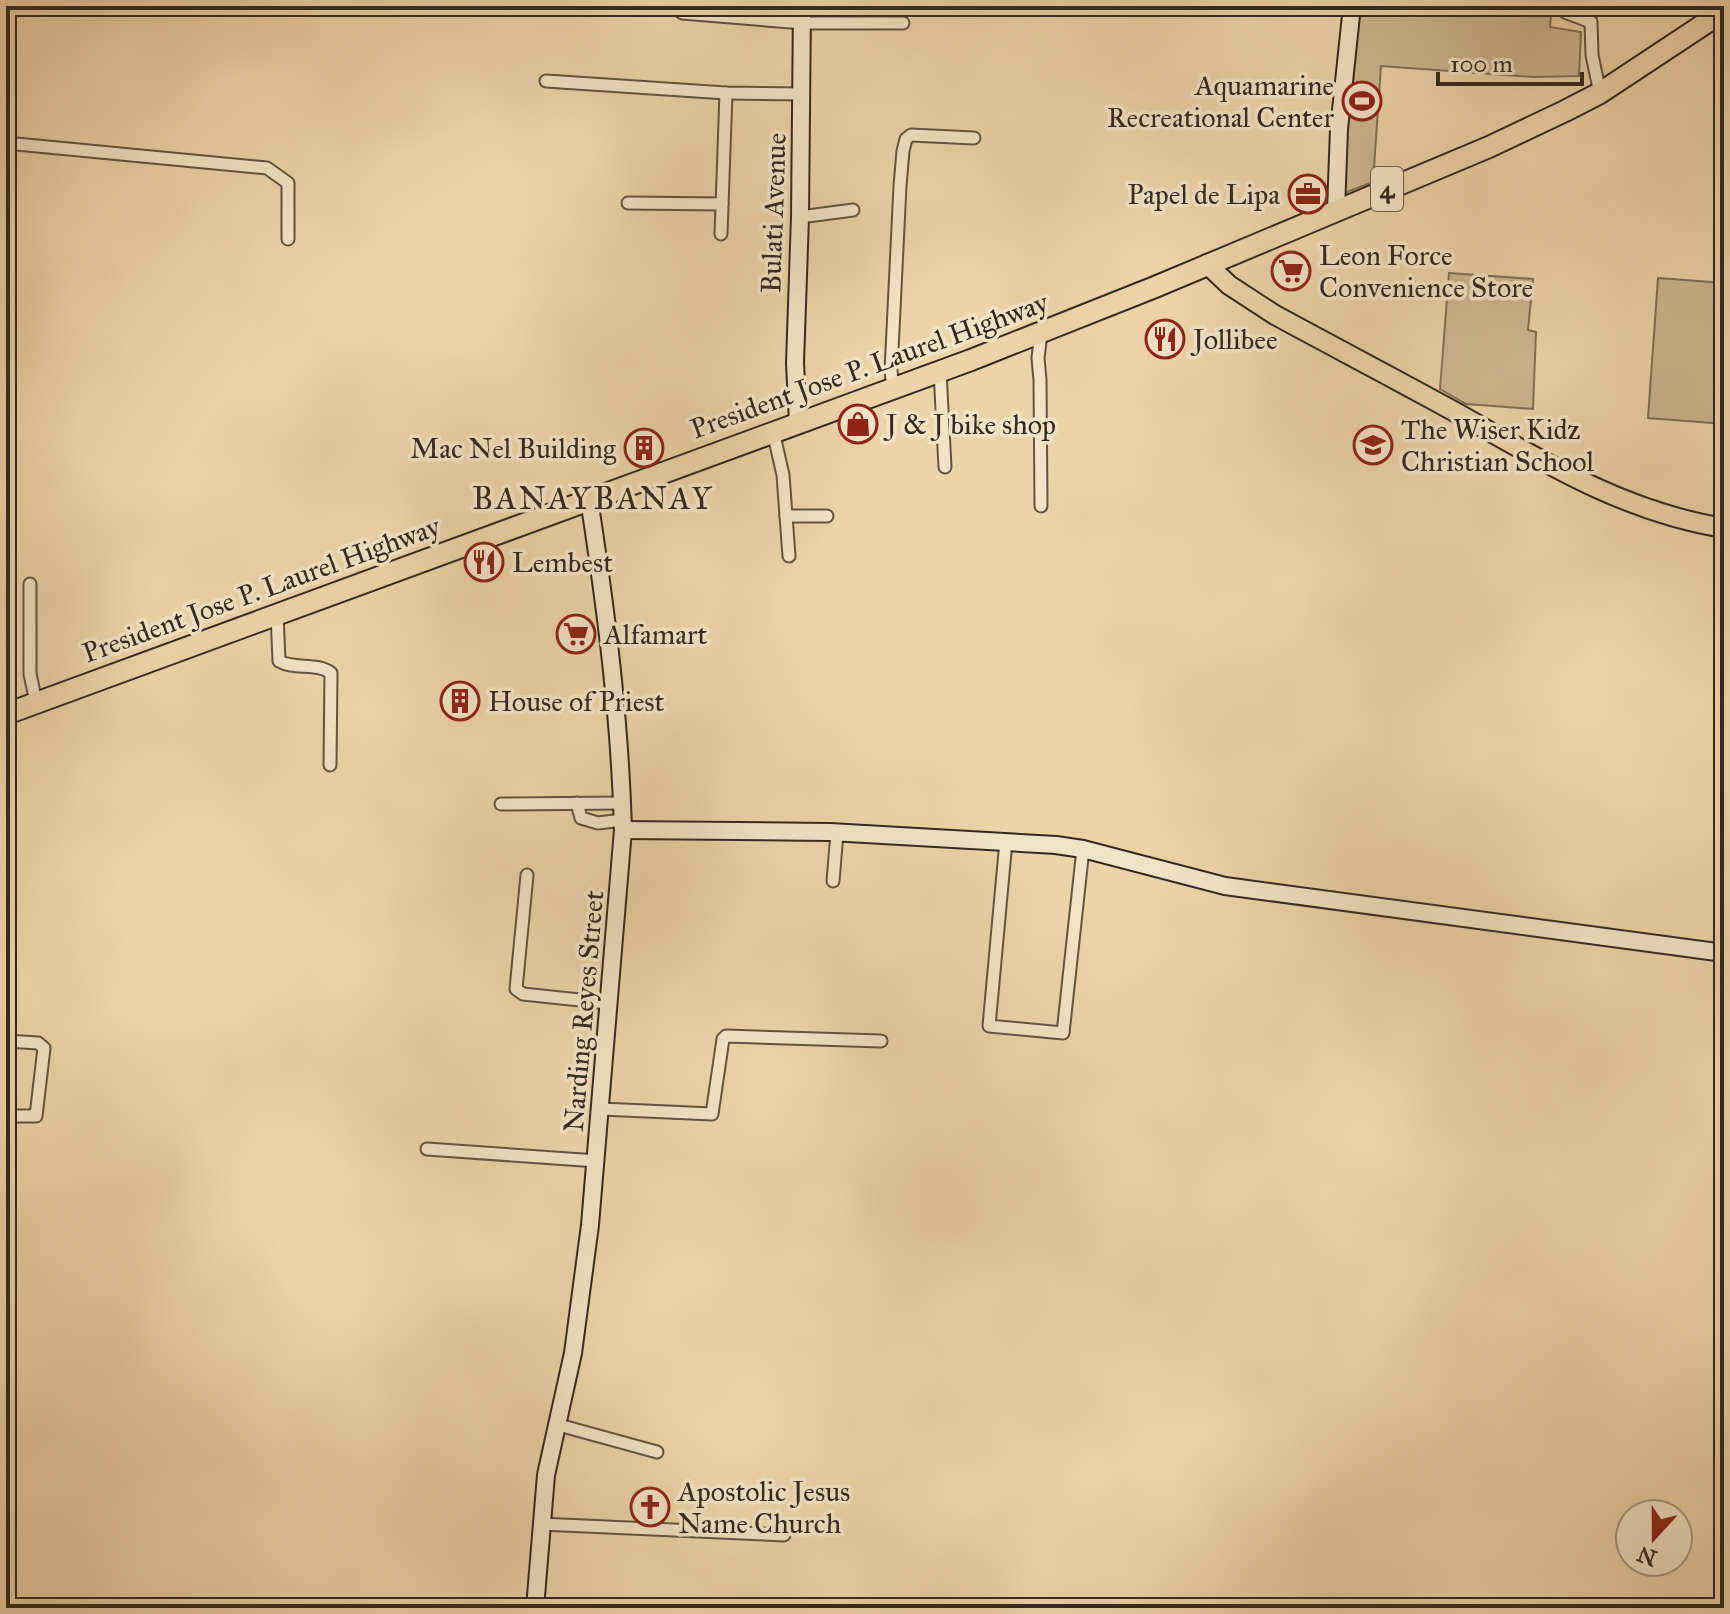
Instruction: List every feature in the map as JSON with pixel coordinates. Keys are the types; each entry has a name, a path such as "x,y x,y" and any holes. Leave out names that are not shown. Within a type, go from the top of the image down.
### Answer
{"highway":[{"name":"President Jose P. Laurel Highway","path":"6,714 1041,333 1489,147 1600,93 1724,11"}],"main road":[{"path":"1207,264 1229,285 1275,315 1579,481 1621,500 1675,518 1724,528"}],"street":[{"name":"Bulati Avenue","path":"798,422 795,363 802,6"},
{"path":"1336,210 1339,129 1352,6"},
{"path":"1560,6 1565,12 1591,22 1592,55 1600,93"},
{"path":"682,13 803,23 903,23"},
{"path":"546,81 726,93 802,94"},
{"path":"721,234 726,93"},
{"path":"893,388 891,371 897,224 906,139 911,135 974,138"},
{"path":"6,143 267,168 288,183 288,239"},
{"path":"628,203 722,204"},
{"path":"800,217 853,210"},
{"path":"1041,333 1038,358 1041,506"},
{"path":"940,371 945,467"},
{"path":"773,431 783,475 789,556"},
{"name":"Narding Reyes Street","path":"535,1608 540,1524 555,1424 573,1353 597,1161 623,818 608,626 589,499"},
{"path":"786,516 827,516"},
{"path":"30,584 30,674 36,702"},
{"path":"277,613 279,661 287,665 325,668 331,673 330,765"},
{"path":"501,804 577,803 623,818"},
{"path":"577,803 581,818 589,822 623,818 1006,841 1083,849 1225,886 1724,953"},
{"path":"833,881 837,833"},
{"path":"1006,841 989,1026 1063,1033 1083,849"},
{"path":"527,875 516,989 523,994 608,1003"},
{"path":"601,1109 712,1114 723,1039 726,1036 881,1041"},
{"path":"6,1041 38,1043 44,1048 36,1116 6,1116"},
{"path":"427,1149 597,1161"},
{"path":"555,1424 657,1452"},
{"path":"540,1524 784,1535"}],"shaded area":[{"name":"Aquamarine Recreational Center","path":"1355,6 1552,6 1550,27 1581,32 1579,76 1533,77 1381,66 1373,182 1339,195"},
{"path":"1449,273 1533,279 1528,330 1536,332 1533,409 1466,404 1440,389"},
{"path":"1658,278 1724,283 1724,424 1648,418"}],"place":[{"name":"Aquamarine Recreational Center","path":"1362,101"},
{"name":"Papel de Lipa","path":"1308,194"},
{"name":"Leon Force Convenience Store","path":"1291,271"},
{"name":"Jollibee","path":"1165,339"},
{"name":"J & J bike shop","path":"858,424"},
{"name":"The Wiser Kidz Christian School","path":"1373,445"},
{"name":"Mac Nel Building","path":"644,448"},
{"name":"Lembest","path":"484,562"},
{"name":"Alfamart","path":"576,634"},
{"name":"House of Priest","path":"460,701"},
{"name":"Apostolic Jesus Name Church","path":"650,1507"}],"district":[{"name":"BANAYBANAY","path":"593,498"}]}
